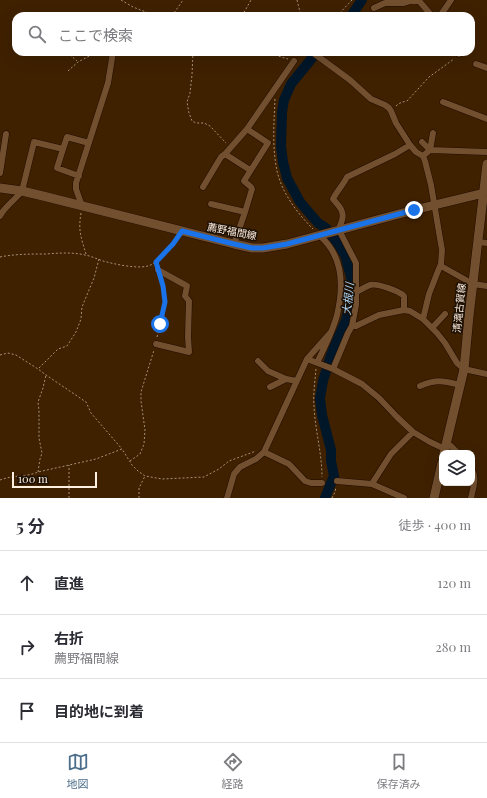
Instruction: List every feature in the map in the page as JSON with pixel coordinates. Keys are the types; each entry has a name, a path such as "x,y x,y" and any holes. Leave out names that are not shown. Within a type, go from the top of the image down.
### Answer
{"main road":[{"name":"清滝古賀線","path":"445,448 464,370 473,284 482,243 487,164"},
{"name":"薦野福間線","path":"0,188 22,191 252,248 281,245 320,236 484,193"},
{"path":"434,498 439,476"}],"street":[{"path":"374,8 385,3 397,1 404,3 414,0 420,2 429,12"},
{"path":"443,12 451,0"},
{"path":"82,206 76,189 76,184 108,83 112,56"},
{"path":"317,56 350,80 371,99 385,105 391,111 396,123 410,145 416,152 423,156 426,161 432,185 442,250 441,266 429,294 423,319"},
{"path":"203,187 221,157 231,148 247,129 294,61"},
{"path":"476,64 487,68"},
{"path":"443,102 487,119"},
{"path":"234,244 252,190 251,187 244,181 268,143 247,129"},
{"path":"0,173 6,134"},
{"path":"423,156 430,150 433,134"},
{"path":"79,176 57,168 67,137 89,143"},
{"path":"0,216 2,211 9,203 22,191 34,142 63,149"},
{"path":"422,142 430,150 487,152"},
{"path":"333,369 352,326 356,306 356,263 337,231 343,214 333,199 347,177 395,154 410,145"},
{"path":"225,154 250,170"},
{"path":"211,204 245,212"},
{"path":"317,363 337,316 342,285 338,262 333,251 320,236"},
{"path":"441,266 473,284 487,286"},
{"path":"156,344 189,352 188,337 190,301 185,296 187,286 158,270"},
{"path":"356,293 371,285 376,285 399,292 404,296 404,310"},
{"path":"352,326 356,326 379,315 404,310 410,311 423,319 432,328 445,343 464,370 487,374"},
{"path":"432,328 445,314"},
{"path":"228,498 234,474 240,467 256,459 264,452 307,359 331,332"},
{"path":"307,359 333,369 362,384 379,398 413,432 430,442 445,448 452,446 455,450"},
{"path":"258,361 268,372 286,379 297,381"},
{"path":"270,387 286,379"},
{"path":"420,386 434,381 443,381 460,385"},
{"path":"372,484 391,454 413,432"},
{"path":"264,452 289,464 305,481 311,483 322,483"},
{"path":"337,481 372,484 404,498"},
{"path":"471,498 474,486"}],"path":[{"path":"121,0 146,12"},
{"path":"175,12 183,0"},
{"path":"244,12 252,0"},
{"path":"297,0 300,12"},
{"path":"341,12 352,0"},
{"path":"71,56 78,62"},
{"path":"68,71 78,62 89,56"},
{"path":"193,56 188,102 189,113 192,121 196,123 204,123 210,126 231,148"},
{"path":"278,56 294,61 298,56"},
{"path":"391,111 398,103 407,101 429,77 449,63 455,56"},
{"path":"274,90 274,137 275,157 278,172 286,194 293,205 309,226 320,236"},
{"path":"82,206 79,232 86,255"},
{"path":"0,257 21,254 59,253 86,255 122,265 138,267 149,266 156,262 173,244 182,231"},
{"path":"38,369 58,349 67,346 76,332 81,319 82,308 94,278 99,259"},
{"path":"130,461 140,454 144,444 145,430 140,392 156,344 165,302 163,286 158,270"},
{"path":"0,355 8,353 16,355 86,402 92,413 130,461 138,471 145,476 162,479 204,477 219,469 229,461 256,451 264,452"},
{"path":"317,363 314,406 322,469 322,483"},
{"path":"38,472 42,453 39,438 38,402 46,375"},
{"path":"0,480 9,477 34,474 96,459 122,449"},
{"path":"69,465 69,498"},
{"path":"139,498 140,488 145,476"},
{"path":"332,498 337,481"}],"waterway":[{"name":"大根川","path":"354,12 362,0"},
{"name":"大根川","path":"314,56 291,84 284,100 282,112 281,146 287,178 300,202 318,223 326,228 337,242 345,255 352,281 350,302 346,320 331,355 323,381 320,398 322,415 331,450 331,461 334,476 325,498"}],"route":[{"path":"160,324 165,302 163,286 156,262 173,244 182,231 252,248 263,248 320,236 414,210"}]}
